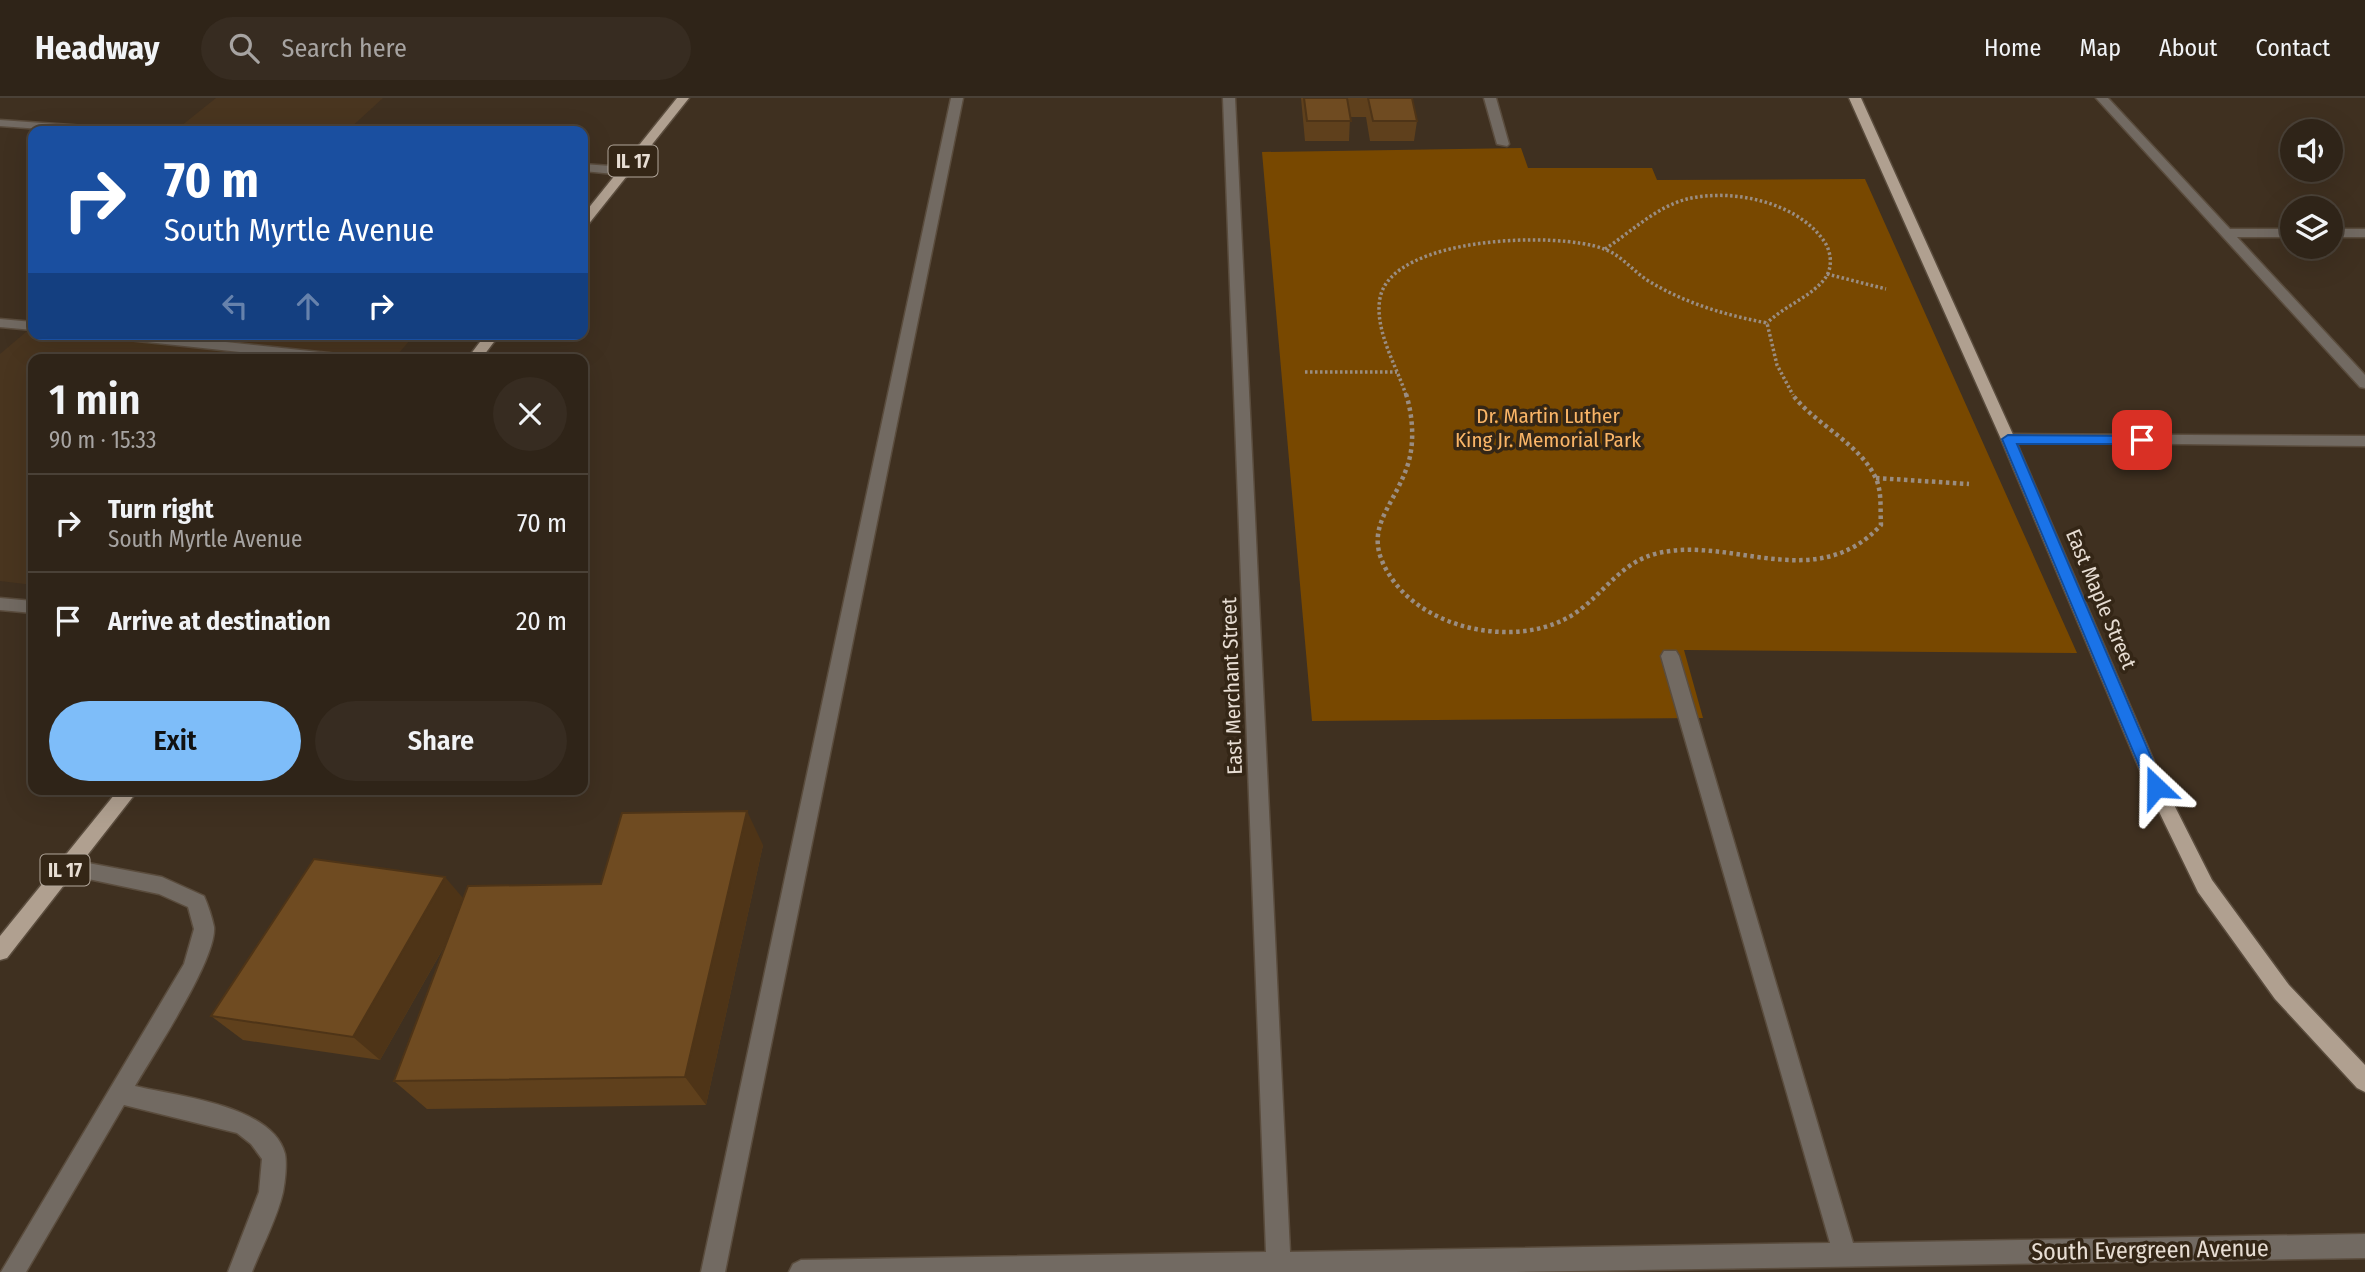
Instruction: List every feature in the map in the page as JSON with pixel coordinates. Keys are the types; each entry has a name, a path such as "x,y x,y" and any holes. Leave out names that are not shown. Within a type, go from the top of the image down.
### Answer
{"main road":[{"name":"IL 17","path":"588,217 683,98"},
{"name":"East Maple Street","path":"1855,98 2008,439 2156,787 2204,886 2282,992 2365,1081"},
{"path":"478,354 488,340"},
{"name":"IL 17","path":"0,951 125,795"}],"street":[{"path":"713,1272 957,98"},
{"name":"East Merchant Street","path":"1229,98 1280,1268"},
{"path":"1490,98 1503,144"},
{"path":"2102,98 2365,384"},
{"path":"0,123 42,126"},
{"path":"588,167 625,171"},
{"path":"2227,233 2280,233"},
{"path":"2343,233 2365,233"},
{"path":"0,323 28,326"},
{"path":"167,340 300,354"},
{"path":"2008,439 2362,444"},
{"path":"0,604 28,607"},
{"path":"1670,656 1845,1255"},
{"path":"13,1272 192,967 204,929 197,902 162,886 67,867"},
{"path":"119,1093 242,1123 259,1136 274,1156 271,1192 240,1272"},
{"name":"South Evergreen Avenue","path":"801,1272 1658,1265 1845,1255 1889,1263 2365,1246"}],"path":[{"path":"1605,249 1661,209 1674,203 1707,196 1726,196 1768,204 1808,223 1823,238 1830,253 1827,274 1779,309 1767,323"},
{"path":"1478,242 1574,243 1605,249 1642,276 1686,301 1723,315 1767,323 1779,370 1799,404 1859,457 1876,478 1881,525 1863,543 1833,554 1792,560 1679,550 1650,553 1604,583 1574,614 1542,627 1498,631 1455,624 1420,608 1399,588 1384,565 1376,538 1379,522 1408,464 1412,437 1407,395 1397,372 1379,312 1380,296 1388,282 1430,253 1454,245 1478,242"},
{"path":"1827,274 1886,289"},
{"path":"1305,372 1397,372"},
{"path":"1876,478 1969,484"}],"shaded area":[{"path":"216,98 383,98 352,126 181,126"},
{"path":"28,330 28,340 410,340 398,354 28,354 28,584 0,581 0,354"}],"green space":[{"name":"Dr. Martin Luther King Jr. Memorial Park","path":"1521,148 1528,168 1652,168 1657,180 1865,179 2077,653 1684,650 1703,718 1312,721 1262,152"}],"building":[{"path":"1304,98 1347,98 1351,121 1307,121"},
{"path":"1368,98 1412,98 1417,121 1373,121"},
{"path":"747,811 685,1077 394,1081 468,886 601,884 622,813"},
{"path":"314,859 445,877 353,1037 211,1016"}],"route":[{"path":"2142,440 2008,439 2156,787"}]}
